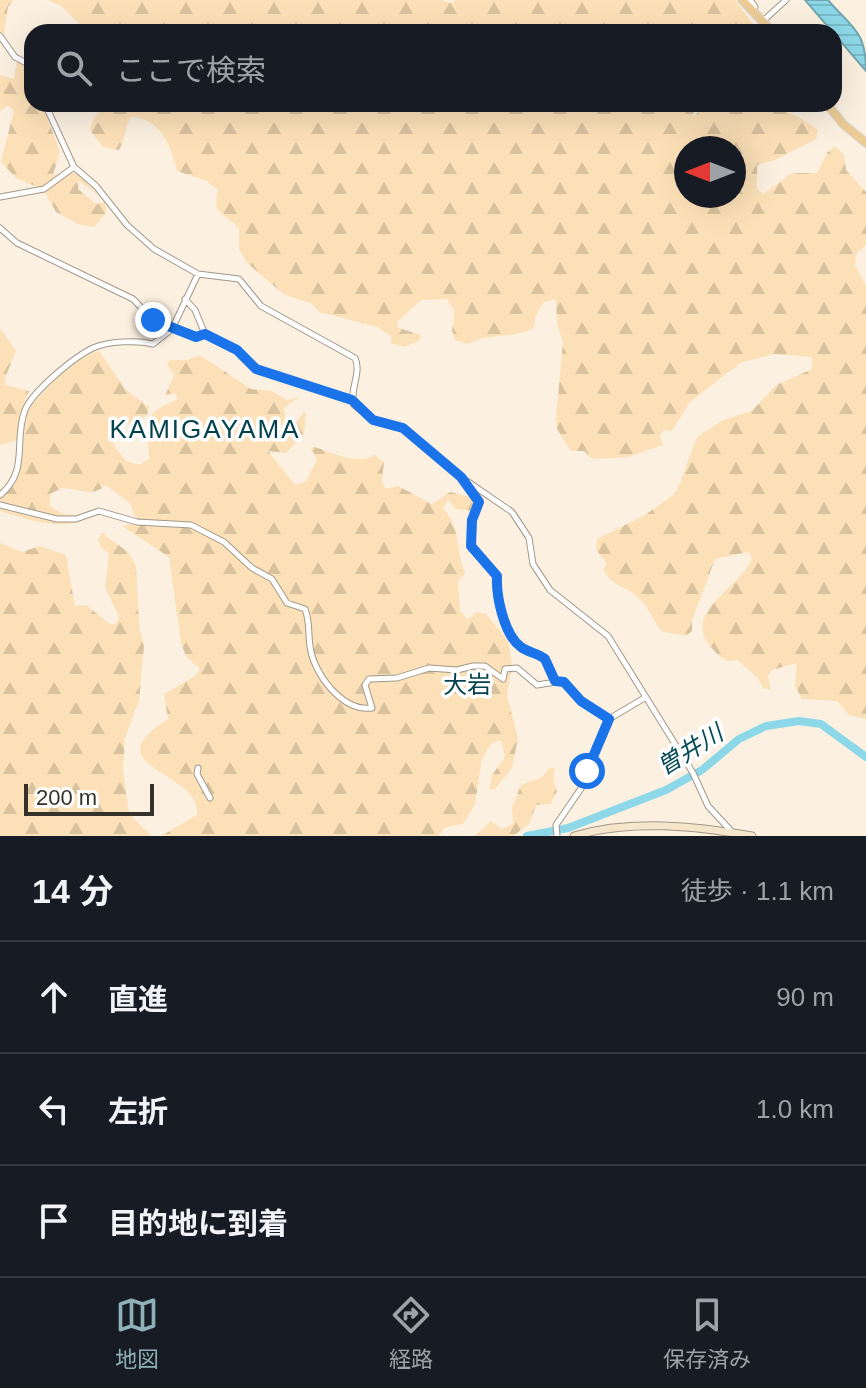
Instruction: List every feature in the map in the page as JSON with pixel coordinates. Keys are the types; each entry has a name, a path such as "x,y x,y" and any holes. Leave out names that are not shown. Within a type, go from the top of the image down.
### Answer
{"main road":[{"path":"742,0 751,5 766,24"},
{"path":"833,112 866,143"},
{"path":"574,836 626,828 711,829 752,836"}],"street":[{"path":"763,21 786,0"},
{"path":"0,36 15,57 24,62"},
{"path":"0,47 7,44"},
{"path":"49,112 74,167 96,186 115,214 142,239 198,274 239,279 261,306 355,358 358,367 352,400"},
{"path":"0,197 44,189 74,167"},
{"path":"0,228 17,243 133,299 153,320 196,337 205,334"},
{"path":"0,495 15,480 19,469 26,408 63,369 93,348 137,342 153,344 172,329 198,274"},
{"path":"185,299 195,310 205,334 237,350 256,369 352,400 373,420 409,432 461,477 512,512 529,538 533,564 550,590 604,631 694,775 708,806 733,834"},
{"path":"461,477 479,502 472,520 471,546 497,576 496,593 505,611 505,628 522,648 545,659 555,681"},
{"path":"0,505 57,519 76,519 99,511 137,522 178,523 224,542 252,568 272,579 287,603 305,609 310,648 327,685 364,708 372,708 365,680 397,678 429,668 457,670 485,666 503,679 505,669 513,667 537,685 564,682 581,701 609,719"},
{"path":"556,832 582,787 609,719 646,697"},
{"path":"198,768 197,774 210,798"}],"green space":[{"path":"0,0 13,0 8,7 4,36 0,33"},
{"path":"47,0 441,0 452,3 455,0 735,0 753,24 80,24 60,5"},
{"path":"17,61 24,66 24,112 45,112 60,152 53,175 77,173 100,197 79,181 78,189 96,204 105,202 106,213 94,227 78,224 56,212 44,190 16,178 1,162 14,110 8,106 0,111 0,75 14,79"},
{"path":"99,112 694,112 693,117 698,112 787,112 818,130 816,139 775,160 757,165 757,189 763,194 792,173 817,173 827,153 835,146 844,155 846,170 866,192 866,245 857,253 855,264 866,286 866,719 849,715 837,701 802,699 795,686 797,663 772,670 768,676 771,690 763,688 758,678 737,660 726,661 709,645 703,631 704,618 711,606 744,571 752,558 748,552 715,559 692,620 692,631 686,636 661,631 639,598 608,577 604,571 606,562 596,550 597,539 645,515 676,493 697,437 723,420 752,411 776,385 812,369 812,357 774,354 740,363 689,403 672,431 663,430 660,437 663,445 628,457 592,459 584,451 571,451 557,429 563,342 557,324 556,299 544,302 536,315 534,327 527,331 468,344 455,340 452,330 455,312 447,299 421,300 397,322 399,328 421,335 419,341 404,347 391,343 391,336 377,327 319,312 311,303 285,295 247,263 239,249 239,228 224,216 216,204 218,190 207,181 177,171 163,135 150,122 131,117 119,150 103,147 90,130"},
{"path":"0,328 16,351 5,378 6,385 29,391 22,408 18,440 0,445"},
{"path":"99,351 125,389 149,407 147,416 118,428 113,444 126,461 139,465 149,459 148,422 156,410 178,399 175,393 165,396 174,375 167,365 170,360 187,360 200,355 251,389 272,391 287,400 299,397 284,408 286,422 294,425 304,412 306,414 304,434 286,453 268,451 295,485 306,481 317,460 311,448 314,447 353,459 375,455 384,462 382,481 385,489 398,486 432,504 450,492 474,498 477,505 474,511 456,509 448,500 443,508 456,532 465,573 458,582 460,611 468,620 476,612 486,614 508,641 512,664 507,696 518,738 512,768 494,790 489,789 492,775 505,757 501,740 492,743 482,759 475,804 464,823 444,828 439,836 161,836 197,815 194,800 144,759 140,749 147,736 168,719 164,694 195,676 200,669 186,656 181,643 169,557 122,526 133,524 135,517 130,503 106,485 95,491 62,488 50,494 50,506 63,514 76,515 79,521 71,523 40,522 0,511 0,498 16,482 20,472 26,418 30,410 46,389 68,369"},
{"path":"102,533 128,552 136,566 139,626 144,646 139,701 125,738 123,769 128,808 132,817 152,836 0,836 0,543 22,552 40,546 66,555 75,606 86,605 110,624 116,624 119,617 105,587 109,554 98,539"},
{"path":"550,768 555,768 553,779 557,791 551,804 536,805 529,824 513,836 475,836 491,821 501,829 513,824 512,807 521,785 542,777"}],"water":[{"path":"805,0 828,0 851,25 864,47 866,71 842,43 842,24 826,24"}],"waterway":[{"name":"曽井川","path":"527,836 568,828 666,790 702,770 739,739 766,726 799,721 821,724 866,757"}],"district":[{"name":"KAMIGAYAMA","path":"205,429"},
{"name":"大岩","path":"467,685"}],"route":[{"path":"153,320 196,337 205,334 212,337 237,350 256,369 305,383 343,400 352,400 373,420 396,425 409,432 461,477 479,502 472,520 472,550 497,576 495,589 505,611 507,630 518,645 545,659 555,681 564,682 581,701 609,719 608,729 587,771"}]}
